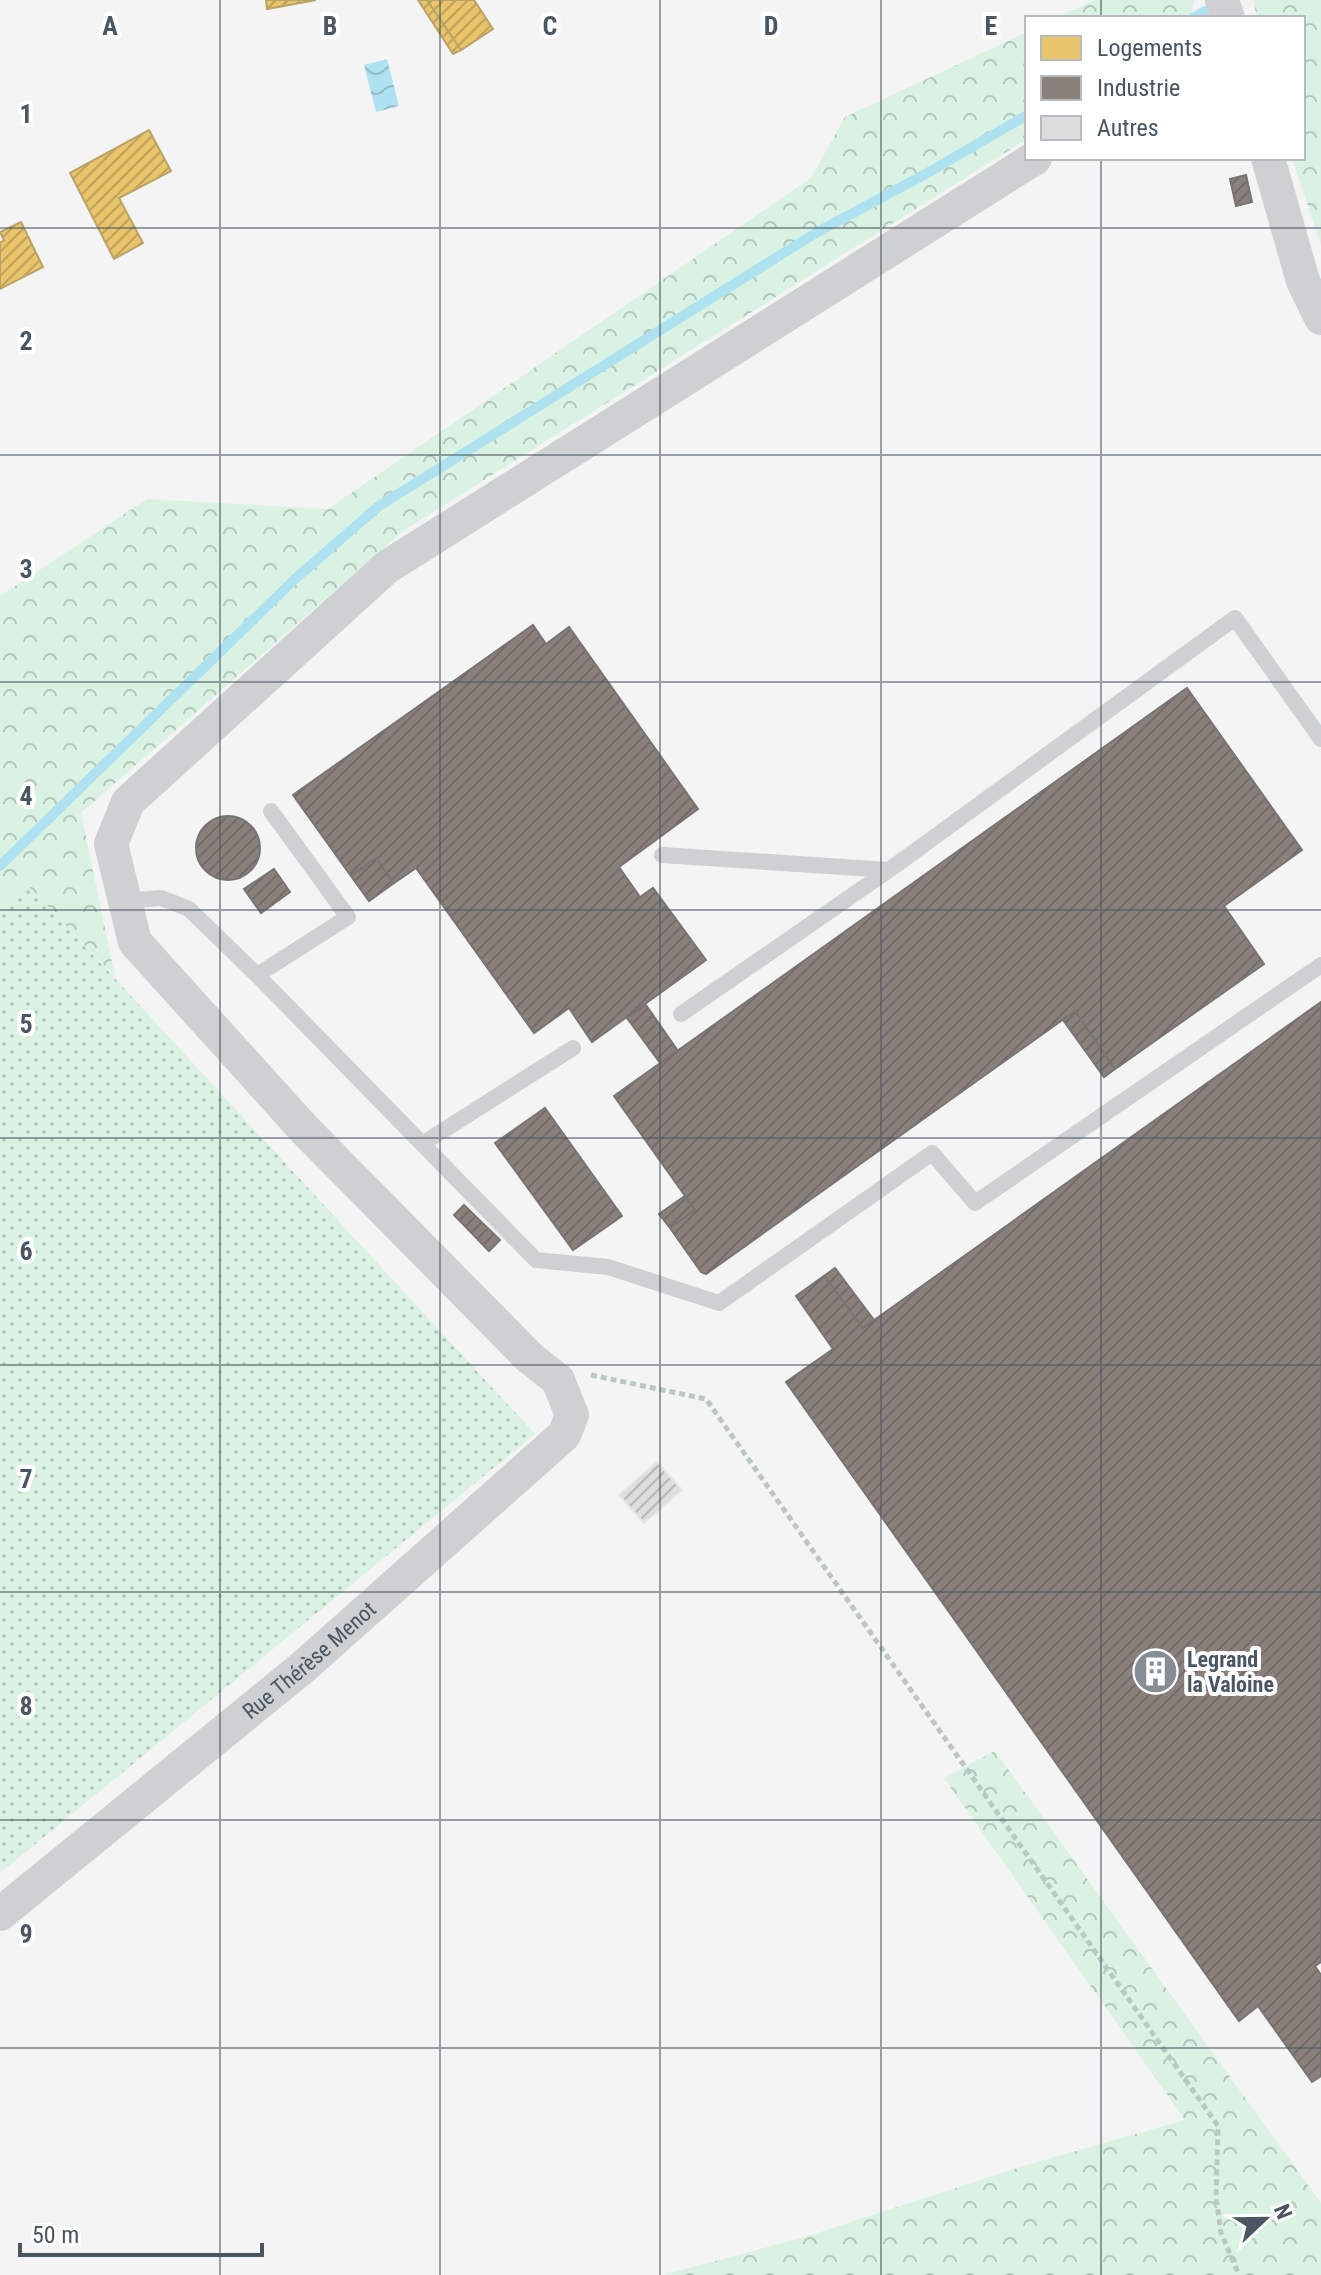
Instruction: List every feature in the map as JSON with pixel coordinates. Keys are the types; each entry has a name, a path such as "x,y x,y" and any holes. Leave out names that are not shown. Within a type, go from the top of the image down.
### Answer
{"street":[{"path":"558,1380 519,1347 304,1129 135,942 111,844 128,802 387,567 1032,160"},
{"path":"1269,160 1303,281 1321,318"},
{"name":"Rue Thérèse Menot","path":"0,1914 302,1668 564,1435 572,1415 558,1380"}],"lane":[{"path":"681,1014 889,870 1235,618 1321,739"},
{"path":"257,975 348,917 271,811"},
{"path":"662,855 889,870"},
{"path":"125,901 161,898 189,909 536,1260 608,1267 719,1303 932,1153 975,1203 1321,965"},
{"path":"422,1144 573,1048"}],"path":[{"path":"558,1380 596,1374 706,1399 1218,2126 1216,2197 1221,2233 1239,2275"}],"green space":[{"path":"1095,0 1195,0 1191,16 1060,16"},
{"path":"1253,0 1321,0 1321,245 1293,160 1305,160 1305,16 1257,16"},
{"path":"1025,33 1025,140 403,531 81,813 115,977 26,883 0,909 0,596 147,499 328,509 811,178 845,117"},
{"path":"26,882 535,1434 0,1873 0,910"},
{"path":"995,1751 1321,2203 1321,2275 663,2275 805,2237 1023,2166 1185,2120 944,1778"}],"water":[{"path":"387,59 399,106 376,112 364,65"}],"building: Logements":[{"path":"266,0 316,0 267,9"},
{"path":"418,0 427,0 461,50 453,54"},
{"path":"427,0 474,0 493,29 461,50"},
{"path":"149,130 171,171 119,198 143,243 114,259 70,173"},
{"path":"21,222 43,267 0,289 0,243 4,240 0,232"}],"building: Industrie":[{"path":"1246,175 1252,202 1236,206 1230,179"},
{"path":"533,625 546,644 569,627 698,809 619,867 640,897 653,888 706,960 592,1042 569,1008 534,1033 416,868 394,883 376,858 351,876 293,795"},
{"path":"1187,688 1302,850 1224,906 1264,964 1115,1069 1075,1011 706,1274 701,1272 670,1228 695,1210 614,1096"},
{"path":"228,816 240,818 251,825 258,836 258,860 251,871 240,878 228,880 216,878 205,871 198,860 196,848 198,836 205,825 216,818"},
{"path":"376,858 394,883 369,901 351,876"},
{"path":"274,869 290,892 261,913 244,889"},
{"name":"Legrand la Valoine","path":"1321,1002 1321,1962 1315,1966 1321,1975 1321,2076 1312,2082 1258,2006 1239,2021 786,1382 833,1349 796,1296 824,1276 863,1328"},
{"path":"646,1005 678,1051 660,1063 627,1018"},
{"path":"1075,1011 1115,1069 1104,1077 1063,1020"},
{"path":"545,1108 622,1216 573,1250 495,1143"},
{"path":"685,1196 695,1210 670,1228 659,1214"},
{"path":"464,1205 500,1240 489,1251 454,1215"},
{"path":"835,1268 874,1320 863,1328 824,1276"}],"building: Autres":[{"path":"657,1462 682,1490 644,1523 619,1495"}],"waterway":[{"path":"1196,16 1205,11"},
{"path":"0,866 296,578 379,506 814,234 1025,116"}],"place":[{"name":"Legrand la Valoine","path":"1156,1672"}]}
